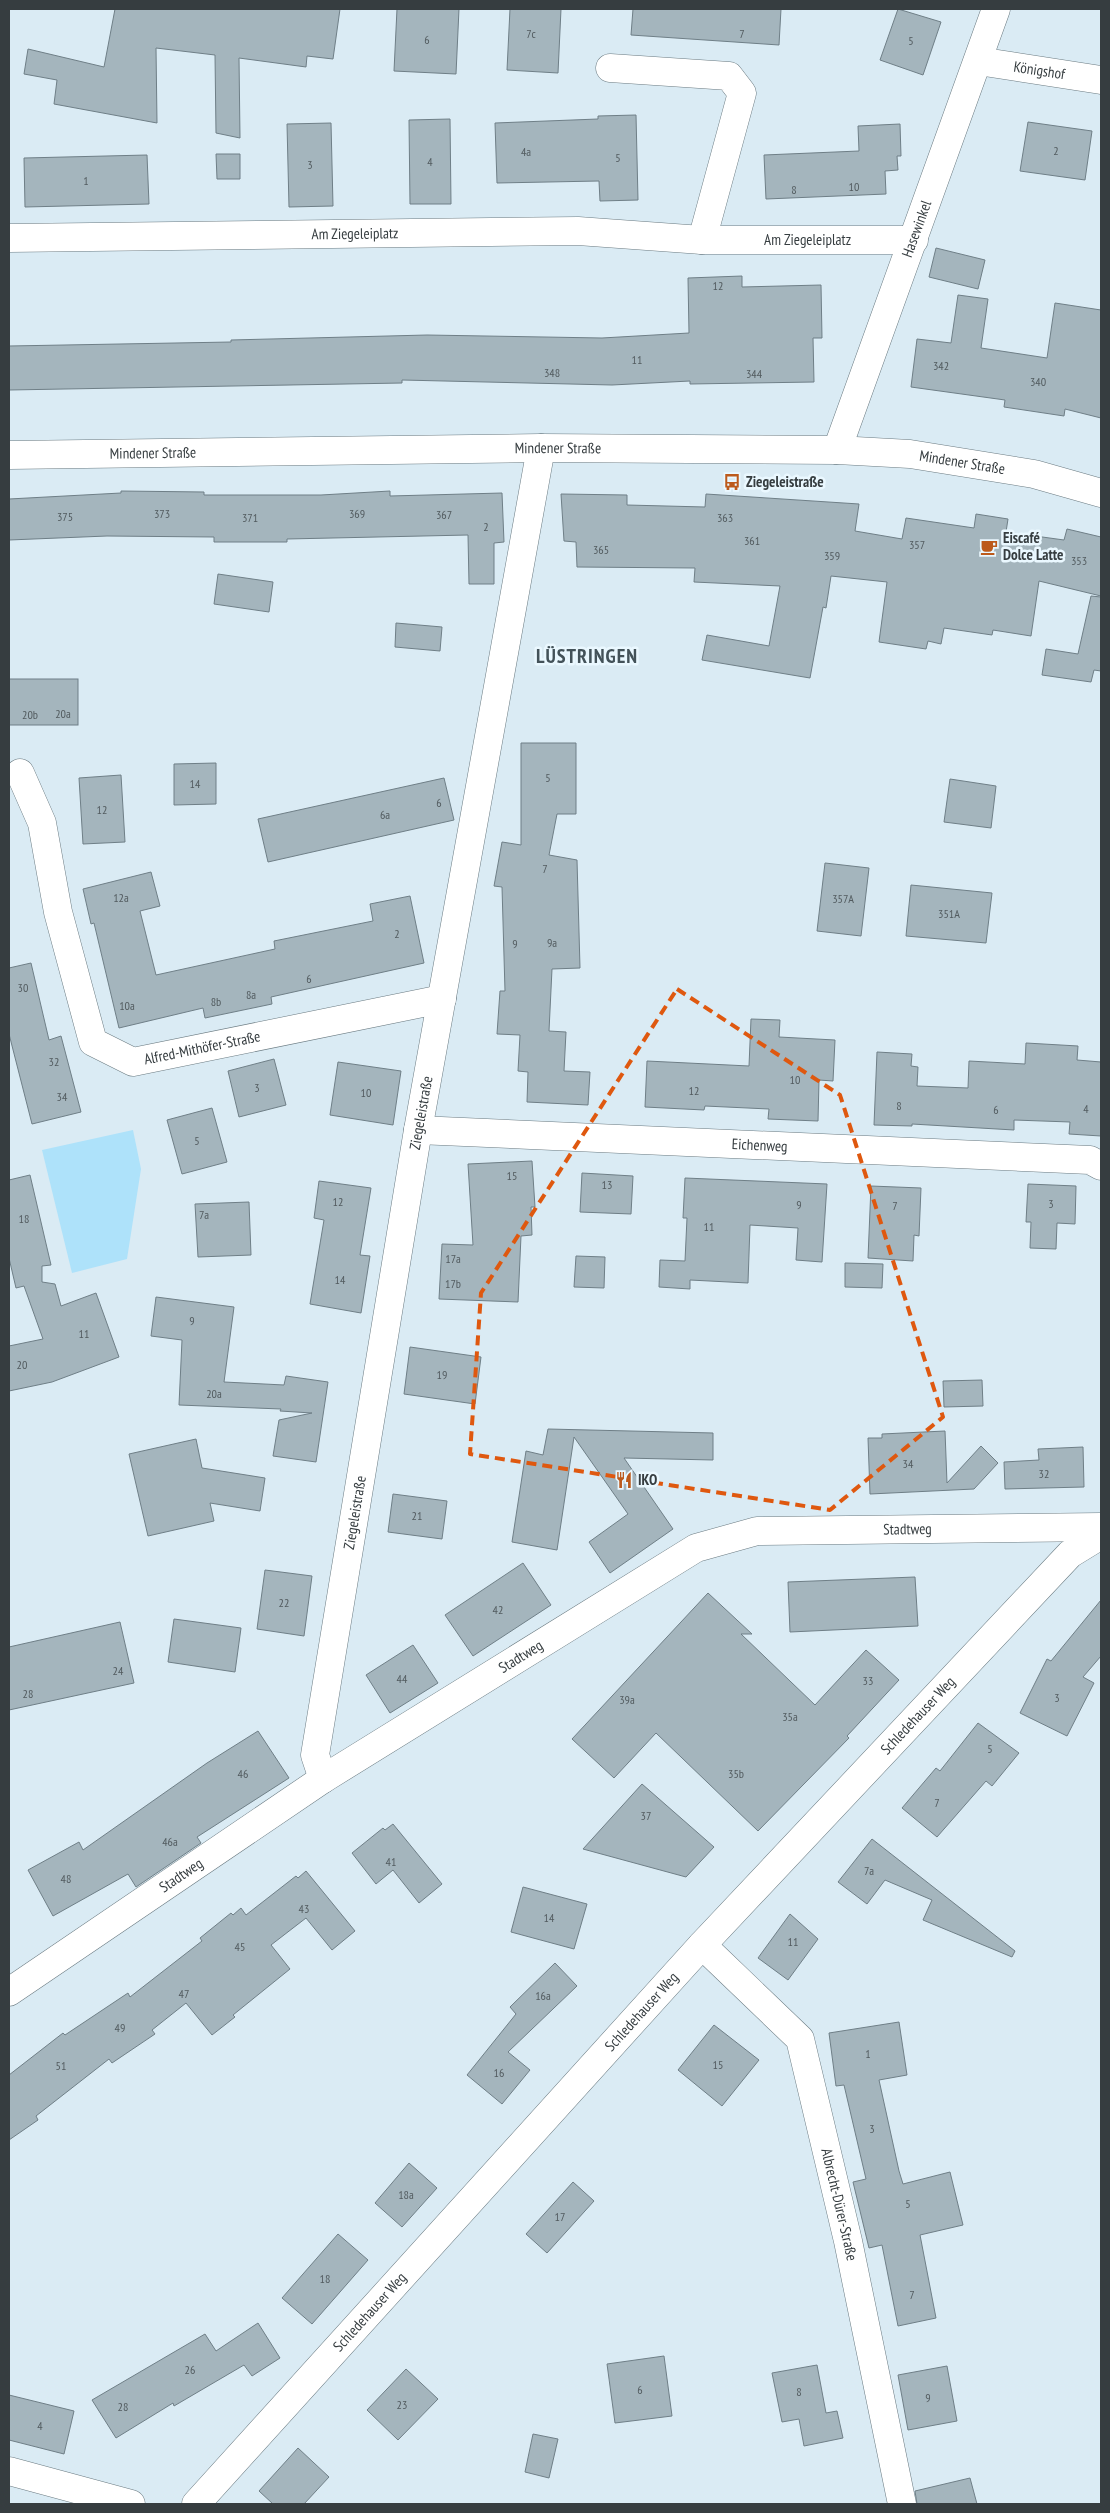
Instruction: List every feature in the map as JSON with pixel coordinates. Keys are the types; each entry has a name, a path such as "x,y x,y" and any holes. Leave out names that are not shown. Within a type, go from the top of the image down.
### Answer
{"street":[{"name":"Hasewinkel","path":"837,450 996,9"},
{"name":"Königshof","path":"978,61 1101,80"},
{"path":"610,68 730,76 742,93 702,240"},
{"name":"Am Ziegeleiplatz","path":"9,238 578,231 702,240 914,240"},
{"name":"Mindener Straße","path":"9,455 541,448 837,450 910,454 1024,473 1101,493"},
{"name":"Ziegeleistraße","path":"323,1778 314,1755 418,1130 541,448"},
{"name":"Alfred-Mithöfer-Straße","path":"20,773 42,823 58,912 93,1042 134,1062 442,999"},
{"name":"Eichenweg","path":"418,1130 1090,1160 1101,1166"},
{"name":"Stadtweg","path":"9,1992 323,1778 696,1548 757,1531 1101,1527"},
{"name":"Schledehauser Weg","path":"196,2504 702,1945 1070,1554 1101,1535"},
{"name":"Albrecht-Dürer-Straße","path":"702,1945 800,2038 848,2241 902,2504"},
{"path":"9,2471 130,2504"}],"highlighted area":[{"path":"677,989 840,1095 943,1417 830,1510 470,1454 481,1293"}],"shaded area":[{"path":"133,1130 141,1169 127,1259 72,1273 42,1150"}],"building":[{"path":"115,9 340,9 333,59 307,56 306,67 239,58 240,138 216,133 215,55 156,48 157,123 54,104 57,80 24,74 28,49 104,67"},
{"path":"397,9 459,9 456,74 394,71"},
{"path":"510,9 561,9 558,73 507,70"},
{"path":"633,9 781,9 779,45 631,35"},
{"path":"898,9 941,22 923,75 880,60"},
{"path":"636,115 638,200 600,201 599,181 497,183 495,123 598,119 598,116"},
{"path":"450,119 451,204 410,204 409,120"},
{"path":"1028,122 1092,131 1085,180 1020,171"},
{"path":"331,123 333,206 289,207 287,124"},
{"path":"900,124 901,156 897,156 898,170 885,171 886,194 766,199 764,155 859,151 858,126"},
{"path":"216,154 240,154 240,179 217,179"},
{"path":"147,155 149,204 25,207 24,158"},
{"path":"936,248 985,260 978,289 929,277"},
{"path":"742,276 742,287 821,285 822,338 813,338 814,382 690,384 690,381 612,385 402,380 402,383 9,390 9,346 231,342 231,340 427,335 602,338 689,333 688,278"},
{"path":"958,295 988,299 981,348 1047,358 1055,303 1101,310 1101,418 1065,409 1064,416 1004,407 1005,400 911,387 917,339 951,343"},
{"path":"121,491 204,492 204,495 321,495 390,491 390,496 502,493 504,542 494,543 494,584 469,584 468,535 287,539 287,542 214,542 214,537 107,536 9,540 9,499 121,493"},
{"path":"561,494 627,495 627,505 705,507 706,494 859,504 855,531 902,539 906,518 974,528 976,514 1008,519 1006,532 1064,540 1067,529 1101,537 1101,596 1039,581 1031,636 993,630 992,635 944,628 941,644 928,641 926,649 879,642 887,582 831,576 826,608 823,607 810,678 702,660 707,635 769,646 780,586 694,582 695,568 577,567 576,542 564,541"},
{"path":"218,574 273,582 269,612 214,604"},
{"path":"1091,596 1101,597 1101,671 1094,670 1091,682 1042,675 1046,649 1078,654"},
{"path":"396,623 442,627 440,651 395,647"},
{"path":"9,679 78,679 78,725 9,725"},
{"path":"521,743 576,743 576,814 557,814 549,855 577,860 580,968 552,969 549,1031 566,1032 564,1071 590,1072 588,1105 527,1102 528,1072 518,1071 520,1035 497,1034 500,991 505,991 502,887 494,886 502,842 521,845"},
{"path":"216,763 216,804 174,805 174,764"},
{"path":"121,775 125,842 83,844 79,778"},
{"path":"444,778 454,820 268,862 258,819"},
{"path":"950,779 996,786 991,828 944,822"},
{"path":"825,863 869,868 861,936 817,931"},
{"path":"151,872 160,906 140,911 156,975 275,949 274,941 373,921 370,904 410,896 424,963 271,997 272,1004 205,1018 203,1008 119,1028 94,923 91,924 83,889"},
{"path":"911,885 992,893 986,943 906,936"},
{"path":"31,963 49,1040 61,1036 81,1112 32,1124 9,1034 9,968"},
{"path":"751,1019 780,1020 779,1037 835,1040 833,1081 819,1080 818,1121 768,1119 769,1109 705,1106 704,1110 645,1107 647,1061 749,1066"},
{"path":"1026,1043 1078,1046 1077,1060 1101,1062 1101,1136 1069,1134 1070,1122 1014,1120 1014,1130 912,1124 912,1126 874,1125 877,1052 912,1054 911,1066 918,1067 917,1086 968,1088 969,1061 1025,1064"},
{"path":"274,1059 286,1105 239,1117 228,1071"},
{"path":"338,1062 401,1071 393,1125 330,1115"},
{"path":"212,1108 227,1162 182,1174 167,1120"},
{"path":"532,1161 535,1207 531,1207 532,1235 521,1236 518,1302 439,1299 442,1244 473,1245 468,1164"},
{"path":"582,1173 633,1176 631,1214 580,1212"},
{"path":"30,1175 51,1265 42,1266 42,1282 55,1284 61,1306 96,1293 119,1357 52,1382 9,1391 9,1346 43,1339 24,1286 16,1288 9,1258 9,1180"},
{"path":"685,1178 827,1184 822,1262 796,1260 798,1228 750,1225 748,1283 690,1280 690,1289 659,1287 660,1260 685,1261 687,1218 683,1218"},
{"path":"319,1181 371,1188 360,1255 370,1256 361,1313 310,1304 324,1220 314,1218"},
{"path":"1028,1184 1076,1186 1075,1224 1057,1223 1056,1249 1030,1248 1031,1222 1026,1222"},
{"path":"871,1186 921,1188 919,1236 914,1235 913,1261 868,1258"},
{"path":"249,1202 251,1255 198,1257 195,1204"},
{"path":"576,1256 605,1257 604,1288 574,1287"},
{"path":"845,1263 883,1264 882,1288 845,1287"},
{"path":"156,1297 234,1307 224,1382 284,1385 286,1376 328,1382 316,1462 273,1456 279,1420 312,1413 280,1411 281,1409 179,1405 182,1340 151,1336"},
{"path":"410,1347 481,1357 475,1404 404,1394"},
{"path":"982,1380 983,1406 944,1407 943,1381"},
{"path":"548,1429 713,1433 713,1460 624,1458 673,1529 610,1573 589,1542 628,1514 574,1437 557,1550 512,1542 526,1451 543,1455"},
{"path":"945,1431 947,1483 981,1446 998,1463 974,1489 870,1494 868,1438 882,1438 882,1434"},
{"path":"196,1439 202,1468 265,1478 260,1511 210,1503 214,1521 148,1536 129,1454"},
{"path":"1083,1447 1084,1487 1005,1489 1004,1462 1039,1460 1038,1449"},
{"path":"393,1494 447,1501 442,1539 388,1532"},
{"path":"523,1563 551,1605 473,1656 445,1615"},
{"path":"265,1570 312,1576 304,1636 257,1629"},
{"path":"915,1577 918,1626 790,1632 788,1582"},
{"path":"708,1593 752,1634 741,1634 815,1705 866,1650 899,1680 847,1736 849,1738 758,1831 656,1733 614,1778 572,1739"},
{"path":"1101,1600 1101,1656 1083,1677 1094,1683 1067,1736 1020,1713 1047,1659 1051,1661"},
{"path":"174,1619 241,1628 235,1672 168,1662"},
{"path":"120,1622 134,1683 9,1710 9,1647"},
{"path":"413,1645 438,1683 390,1713 366,1675"},
{"path":"978,1723 1019,1753 992,1786 986,1781 937,1837 902,1808 936,1768 940,1771"},
{"path":"258,1731 289,1778 197,1837 201,1843 136,1887 128,1874 53,1916 28,1870 79,1842 83,1850 207,1763"},
{"path":"642,1784 714,1847 686,1877 583,1849"},
{"path":"393,1824 442,1884 419,1903 393,1870 376,1884 352,1853 383,1828 385,1830"},
{"path":"872,1839 1015,1951 1012,1957 923,1920 932,1900 885,1880 867,1904 838,1882"},
{"path":"306,1871 355,1931 332,1950 306,1918 271,1945 290,1969 233,2015 235,2017 212,2035 186,2003 152,2030 155,2034 112,2063 109,2059 36,2116 38,2120 9,2140 9,2075 63,2033 65,2035 128,1993 130,1997 202,1941 200,1938 231,1913 233,1915 241,1908 246,1915 296,1876 298,1878"},
{"path":"523,1887 587,1904 574,1949 511,1932"},
{"path":"790,1914 818,1939 788,1980 758,1958"},
{"path":"555,1963 577,1986 508,2052 530,2070 502,2104 467,2075 516,2014 510,2007"},
{"path":"899,2022 907,2075 879,2080 903,2184 950,2172 963,2225 920,2235 936,2318 898,2326 882,2245 869,2248 853,2182 866,2179 844,2085 836,2086 829,2033"},
{"path":"714,2025 759,2060 722,2106 678,2070"},
{"path":"409,2163 437,2188 402,2227 375,2203"},
{"path":"573,2182 594,2201 547,2253 526,2234"},
{"path":"338,2234 368,2260 312,2324 282,2298"},
{"path":"258,2323 280,2358 252,2376 244,2365 174,2406 173,2403 116,2438 92,2400 205,2334 216,2351"},
{"path":"664,2356 672,2416 615,2423 607,2364"},
{"path":"817,2365 826,2413 837,2411 843,2438 804,2446 799,2419 782,2422 772,2373"},
{"path":"947,2366 957,2421 908,2430 898,2375"},
{"path":"406,2369 438,2399 398,2440 367,2410"},
{"path":"9,2395 74,2411 64,2454 9,2440"},
{"path":"533,2434 558,2439 549,2478 525,2472"},
{"path":"298,2448 329,2477 304,2504 273,2504 259,2491"},
{"path":"970,2478 977,2504 917,2504 915,2491"}],"place":[{"name":"Ziegeleistraße","path":"732,482"},
{"name":"Eiscafé Dolce Latte","path":"989,547"},
{"name":"IKO","path":"624,1480"}],"district":[{"name":"LÜSTRINGEN","path":"587,656"}]}
